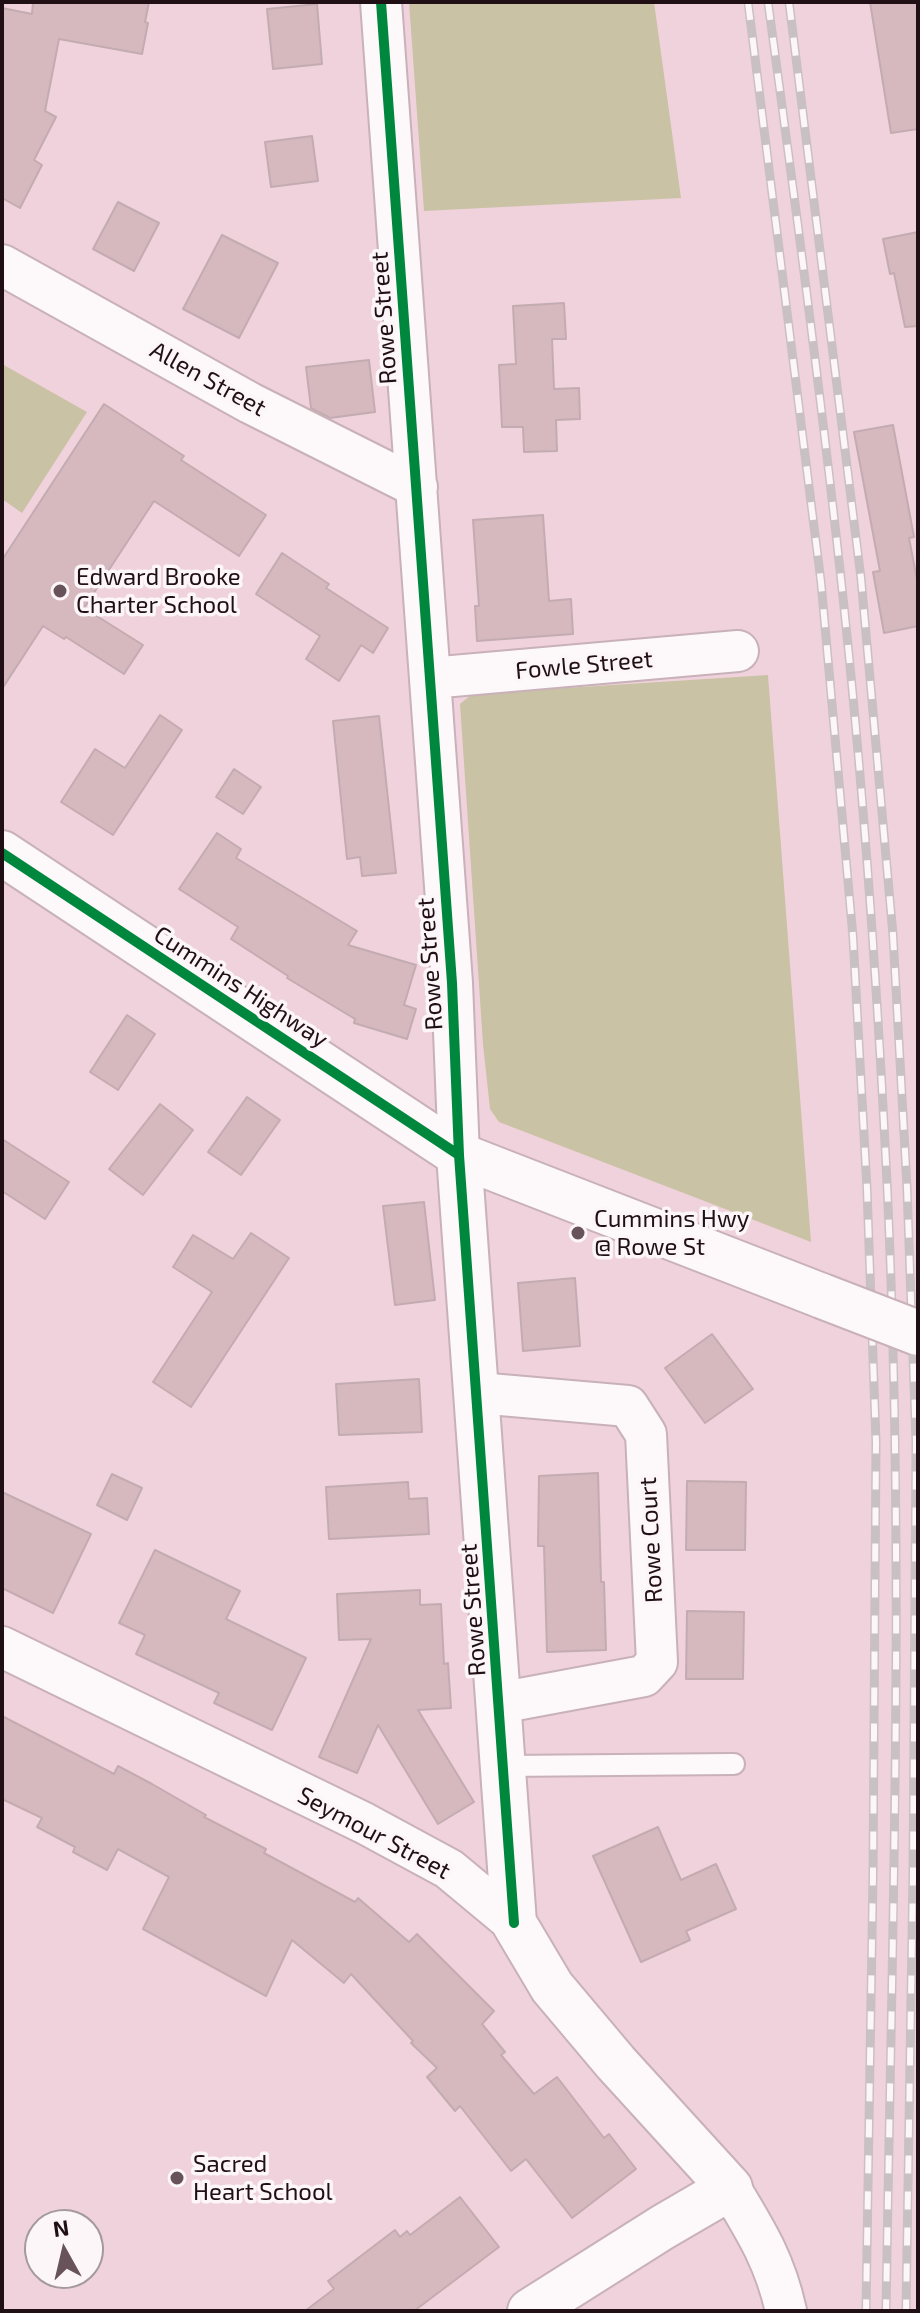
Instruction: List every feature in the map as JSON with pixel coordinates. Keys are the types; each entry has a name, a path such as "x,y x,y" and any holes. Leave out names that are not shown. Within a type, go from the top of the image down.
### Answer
{"street":[{"name":"Rowe Street","path":"381,2 454,1015 459,1155 514,1923"},
{"name":"Allen Street","path":"2,265 250,403 417,487"},
{"name":"Fowle Street","path":"430,678 738,651"},
{"name":"Cummins Highway","path":"2,853 459,1155 918,1333"},
{"name":"Rowe Court","path":"478,1393 628,1406 646,1434 657,1662 644,1676 499,1703"},
{"name":"Seymour Street","path":"2,1647 220,1756 364,1823 449,1869 514,1923 552,1987 616,2063 730,2188"},
{"path":"530,2311 730,2188 769,2252 786,2311"}],"lane":[{"path":"503,1766 734,1764"}],"shaded area":[{"path":"409,2 654,2 681,198 424,211"},
{"path":"2,364 87,412 22,513 2,499"},
{"path":"768,675 811,1242 499,1122 490,1109 483,1044 460,704 472,694"}],"building":[{"path":"33,2 149,2 145,22 148,23 142,54 59,39 45,111 56,117 34,160 42,165 20,208 2,198 2,8 32,14"},
{"path":"870,2 918,2 918,129 891,133"},
{"path":"317,4 322,64 273,69 267,9"},
{"path":"312,136 318,181 271,187 265,142"},
{"path":"118,202 159,223 134,271 93,249"},
{"path":"918,232 918,326 905,327 894,273 890,274 883,239"},
{"path":"222,235 278,263 239,338 183,309"},
{"path":"564,303 566,339 552,339 554,389 579,388 580,419 556,420 557,451 524,452 523,427 502,427 499,365 516,364 513,306"},
{"path":"369,360 375,412 330,418 311,408 306,367"},
{"path":"104,404 184,456 181,460 266,515 239,556 154,501 84,608 143,645 124,674 43,626 2,689 2,560"},
{"path":"893,425 914,537 909,538 918,585 918,626 884,633 873,572 880,571 854,432"},
{"path":"543,515 549,601 571,599 573,634 477,641 475,606 479,606 473,520"},
{"path":"282,553 329,584 326,588 388,628 373,653 361,645 339,681 306,659 320,636 256,594"},
{"path":"160,715 182,730 113,835 61,802 95,749 125,768"},
{"path":"379,716 396,873 362,876 360,857 347,859 333,721"},
{"path":"234,769 261,787 243,814 216,797"},
{"path":"217,833 241,849 236,858 357,931 348,945 416,965 404,1005 416,1009 407,1039 354,1023 355,1019 287,978 231,939 238,927 179,889"},
{"path":"127,1015 155,1034 118,1090 90,1072"},
{"path":"247,1097 280,1120 241,1175 208,1152"},
{"path":"160,1104 193,1130 143,1195 109,1169"},
{"path":"2,1139 69,1182 45,1219 2,1191"},
{"path":"424,1202 435,1300 395,1305 383,1206"},
{"path":"251,1233 289,1258 191,1407 153,1382 212,1292 173,1267 193,1235 233,1259"},
{"path":"575,1278 580,1346 523,1351 518,1283"},
{"path":"712,1334 753,1389 705,1423 665,1368"},
{"path":"419,1379 422,1432 339,1435 336,1384"},
{"path":"598,1473 606,1650 547,1652 544,1546 538,1546 539,1476"},
{"path":"112,1474 142,1488 127,1520 97,1505"},
{"path":"687,1481 746,1482 745,1550 686,1550"},
{"path":"408,1482 409,1499 427,1498 429,1534 329,1539 326,1487"},
{"path":"2,1492 91,1534 53,1613 2,1588"},
{"path":"155,1550 240,1591 226,1619 306,1658 272,1730 214,1703 219,1693 136,1654 145,1635 119,1623"},
{"path":"420,1590 420,1605 441,1604 444,1664 448,1663 451,1708 418,1710 474,1802 438,1824 378,1725 357,1773 319,1757 371,1639 339,1640 337,1594"},
{"path":"687,1611 744,1612 743,1679 686,1679"},
{"path":"2,1716 114,1774 118,1766 206,1815 204,1817 266,1849 264,1853 355,1902 358,1898 409,1942 417,1934 494,2011 482,2024 505,2052 501,2055 534,2094 557,2077 604,2138 609,2134 636,2169 572,2218 526,2159 511,2171 460,2106 455,2111 427,2077 437,2068 351,1974 344,1983 292,1940 266,1996 143,1929 169,1877 118,1849 107,1870 73,1852 75,1847 37,1827 42,1818 2,1799"},
{"path":"658,1827 681,1880 716,1864 736,1909 686,1931 690,1940 641,1962 593,1856"},
{"path":"460,2197 499,2247 414,2311 305,2311 334,2289 328,2281 395,2230 400,2237 407,2231 410,2235"}],"railway":[{"path":"748,2 821,582 853,937 867,1189 876,1442 866,2311"},
{"path":"768,2 816,363 849,654 879,1032 887,1183 896,1606 886,2311"},
{"path":"789,2 861,578 893,935 907,1187 916,1441 906,2311"}],"cycle path":[{"path":"381,2 452,983 459,1155 514,1923"},
{"path":"2,853 459,1155"}],"place":[{"name":"Edward Brooke Charter School","path":"60,591"},
{"name":"Cummins Hwy @ Rowe St","path":"578,1233"},
{"name":"Sacred Heart School","path":"177,2178"}]}
